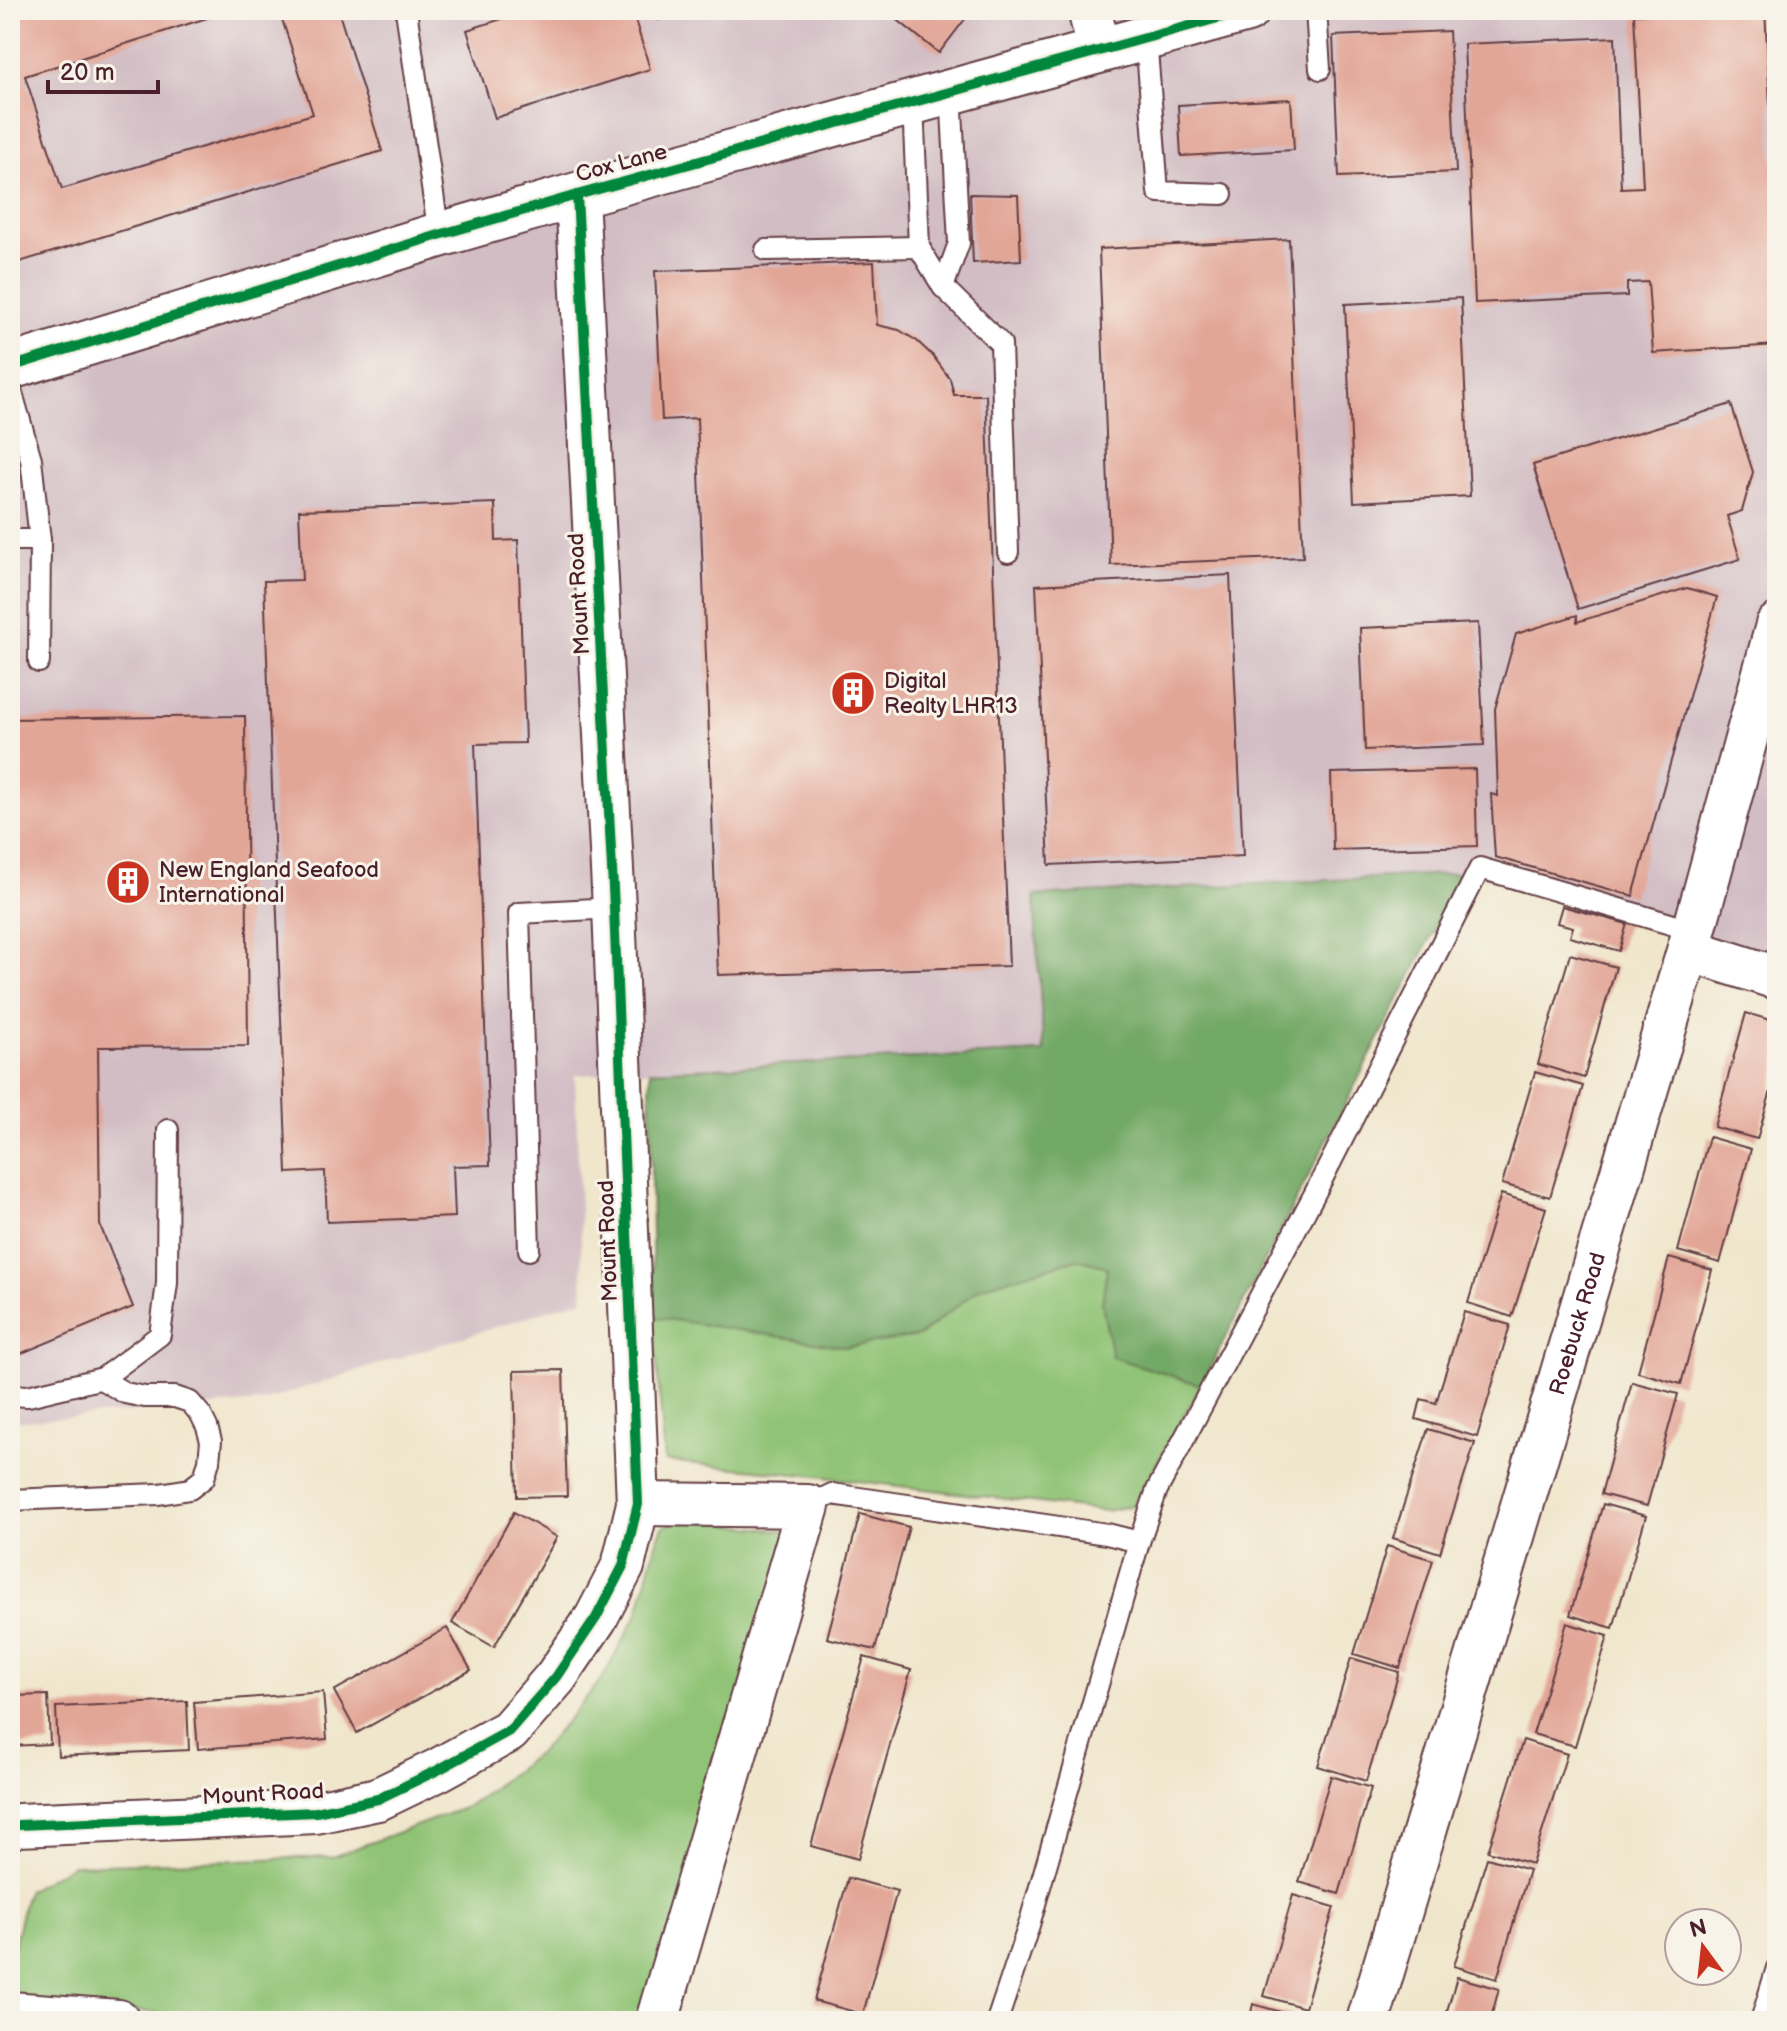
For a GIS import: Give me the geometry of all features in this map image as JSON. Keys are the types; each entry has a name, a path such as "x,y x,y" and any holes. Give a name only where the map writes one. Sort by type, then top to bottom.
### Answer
{"street":[{"name":"Cox Lane","path":"10,367 439,235 932,97 1095,30 1146,37 1247,10"},
{"name":"Mount Road","path":"10,1828 80,1821 316,1812 378,1799 509,1731 556,1677 596,1618 623,1566 638,1504 614,908 577,195"},
{"name":"Roebuck Road","path":"1368,2021 1692,941 1777,625"},
{"path":"1692,941 1777,978"},
{"path":"638,1504 808,1506 657,2021"},
{"path":"10,2013 118,2021"}],"lane":[{"path":"406,10 439,235"},
{"path":"1316,10 1320,69"},
{"path":"1146,37 1158,192 1222,194"},
{"path":"932,97 919,247 943,287 1001,344 1008,552"},
{"path":"932,97 959,243 943,287"},
{"path":"766,250 919,247"},
{"path":"10,386 31,459 40,540 39,662"},
{"path":"10,540 40,540"},
{"path":"997,2021 1029,1925 1139,1542 1157,1490 1314,1195 1480,868 1692,941"},
{"path":"529,1250 519,913 614,908"},
{"path":"10,1395 28,1396 101,1379 160,1335 167,1283 168,1130"},
{"path":"10,1500 159,1494 190,1489 204,1478 211,1441 201,1415 190,1402 175,1397 125,1393 101,1379"},
{"path":"808,1506 832,1494 1107,1534 1139,1542"},
{"path":"1761,2021 1777,1968"}],"shaded area":[{"path":"10,10 1777,10 1777,968 1493,879 1464,873 1034,896 1045,1052 575,1075 583,1299 260,1402 10,1422"}],"green space":[{"path":"1464,873 1201,1385 1133,1505 1106,1511 665,1461 653,1317 650,1071 1044,1052 1034,896"},
{"path":"1464,873 1201,1385 1112,1357 1102,1303 1107,1267 1077,1259 981,1287 919,1336 847,1347 653,1317 650,1071 1044,1052 1034,896"},
{"path":"681,1519 802,1533 649,2021 250,2021 10,2000 10,1963 27,1891 72,1865 332,1857 469,1806 541,1751 602,1679 638,1613 663,1527"}],"building":[{"path":"10,10 232,10 25,76 62,189 313,114 279,10 338,10 382,151 10,265"},
{"path":"530,10 632,10 650,69 495,118 467,30"},
{"path":"655,10 686,10 686,11 658,20"},
{"path":"885,10 972,10 939,53"},
{"path":"1670,10 1765,10 1777,237 1777,345 1653,353 1648,282 1627,283 1627,296 1475,303 1464,44 1615,37 1621,188 1643,187 1634,14 1670,13"},
{"path":"1449,31 1456,172 1339,177 1333,36"},
{"path":"1291,99 1294,150 1181,156 1178,105"},
{"path":"970,194 1018,195 1021,260 973,263"},
{"path":"1289,239 1303,557 1111,565 1099,249"},
{"name":"Digital Realty LHR13","path":"874,262 877,325 899,330 917,341 950,379 954,395 986,395 1009,966 718,975 697,418 662,420 655,271"},
{"path":"1461,298 1470,496 1354,502 1345,304"},
{"path":"1731,404 1753,472 1742,511 1727,516 1740,559 1578,609 1533,465"},
{"path":"495,503 496,541 518,540 525,743 475,744 490,1165 453,1166 455,1217 327,1222 325,1171 287,1173 264,581 302,580 299,510"},
{"path":"1230,575 1243,856 1049,865 1036,585"},
{"path":"1687,588 1717,597 1633,896 1495,857 1491,794 1498,796 1495,709 1516,634 1577,615 1577,622"},
{"path":"1478,623 1484,745 1365,750 1360,628"},
{"name":"New England Seafood International","path":"245,716 248,1046 98,1047 100,1225 133,1307 10,1358 10,719"},
{"path":"1475,769 1477,846 1333,850 1331,773"},
{"path":"1562,906 1627,924 1619,951 1570,937 1573,927 1557,923"},
{"path":"1570,954 1616,967 1584,1078 1538,1064"},
{"path":"1746,1013 1777,1022 1777,1070 1757,1139 1714,1127"},
{"path":"1535,1072 1583,1086 1550,1197 1502,1184"},
{"path":"1709,1137 1751,1149 1720,1263 1678,1251"},
{"path":"1501,1194 1546,1208 1512,1317 1468,1303"},
{"path":"1669,1258 1712,1270 1681,1384 1638,1372"},
{"path":"1464,1312 1510,1325 1477,1437 1416,1419 1421,1399 1436,1403"},
{"path":"563,1370 567,1496 517,1497 514,1371"},
{"path":"1632,1382 1678,1394 1647,1506 1601,1494"},
{"path":"1428,1429 1475,1443 1440,1553 1393,1538"},
{"path":"1603,1504 1646,1516 1613,1628 1570,1615"},
{"path":"514,1512 557,1537 494,1647 452,1623"},
{"path":"860,1514 909,1527 875,1650 827,1638"},
{"path":"1387,1546 1433,1560 1400,1668 1354,1654"},
{"path":"1567,1623 1608,1636 1575,1746 1533,1734"},
{"path":"447,1628 471,1670 357,1733 334,1691"},
{"path":"864,1657 911,1670 858,1859 811,1846"},
{"path":"1351,1658 1399,1672 1366,1781 1318,1766"},
{"path":"323,1692 327,1739 198,1749 194,1702"},
{"path":"48,1695 50,1744 10,1746 10,1696"},
{"path":"187,1701 189,1750 58,1756 56,1707"},
{"path":"1523,1740 1567,1754 1532,1864 1488,1851"},
{"path":"1331,1776 1371,1788 1339,1894 1299,1882"},
{"path":"1487,1858 1529,1870 1497,1979 1454,1966"},
{"path":"848,1878 897,1891 863,2014 814,2001"},
{"path":"1293,1895 1334,1907 1305,2008 1264,1996"},
{"path":"1457,1977 1499,1989 1490,2021 1444,2021"},
{"path":"1253,2004 1295,2016 1294,2021 1249,2021"}],"cycle path":[{"path":"10,367 577,195 1247,10"},
{"path":"10,1828 19,1825 316,1812 378,1799 509,1731 556,1677 596,1618 623,1566 638,1504 614,908 577,195"}],"place":[{"name":"Digital Realty LHR13","path":"853,693"},
{"name":"New England Seafood International","path":"128,882"}]}
